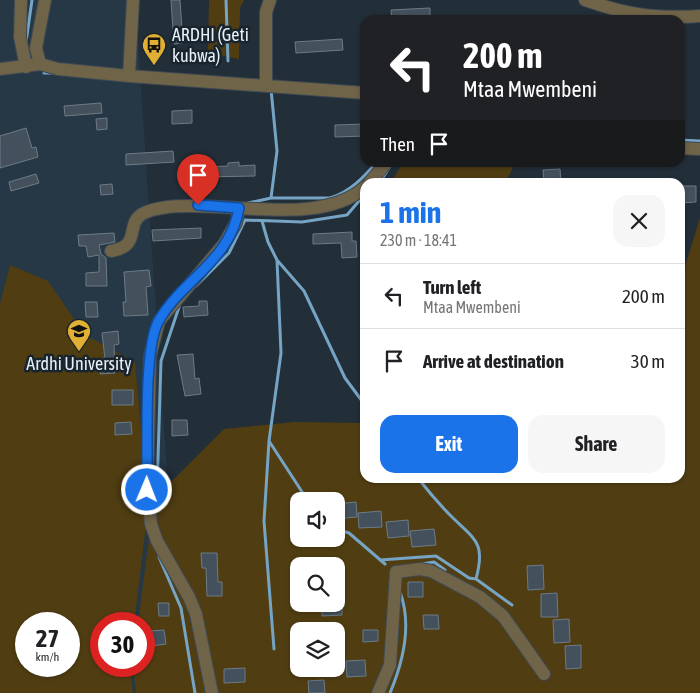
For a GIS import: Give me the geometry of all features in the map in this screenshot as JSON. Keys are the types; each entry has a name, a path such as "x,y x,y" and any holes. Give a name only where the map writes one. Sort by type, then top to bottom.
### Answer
{"street":[{"path":"21,0 20,30 26,67"},
{"path":"40,64 36,48 44,0"},
{"path":"128,76 133,0"},
{"path":"266,85 266,12 270,0"},
{"path":"585,0 614,10 638,15"},
{"path":"685,16 700,16"},
{"path":"0,69 40,64 58,69 128,76 360,93"},
{"path":"685,148 700,148"},
{"path":"373,178 383,167"},
{"path":"111,251 128,246 137,220 141,214 148,211 166,207 198,205 239,208 315,209 332,206 360,194"},
{"path":"212,693 196,614 189,597 157,541 148,508 150,356 158,321 224,244 236,223 239,208"},
{"path":"378,693 390,665 396,572 404,570 431,571 480,597 503,616 544,674"}],"shaded area":[{"name":"Ardhi University","path":"0,0 135,0 182,693 0,693"},
{"path":"209,0 244,0 240,8 239,59 208,53"},
{"path":"400,167 513,167 508,178 394,178"},
{"path":"700,218 700,693 136,693 134,677 155,677 155,612 140,612 154,499 224,429 294,422 360,423 360,483 685,483 685,266"},
{"path":"10,265 48,281 85,335 135,362 148,509 135,612 90,612 90,677 131,677 133,693 0,693 0,304"}],"building":[{"path":"171,0 180,0 183,43 174,44"},
{"path":"430,8 430,15 392,15 391,10"},
{"path":"342,39 343,50 296,53 295,42"},
{"path":"101,103 102,113 65,116 64,106"},
{"path":"192,110 192,123 172,124 172,111"},
{"path":"107,118 107,129 97,130 96,119"},
{"path":"360,124 360,136 335,137 335,125"},
{"path":"26,128 32,148 36,147 38,157 0,168 0,136"},
{"path":"173,151 174,162 126,165 126,154"},
{"path":"239,162 239,166 255,165 255,176 205,177 204,167 228,166 228,163"},
{"path":"560,169 561,178 544,178 543,170"},
{"path":"36,174 39,183 11,191 9,182"},
{"path":"112,184 113,194 101,195 100,185"},
{"path":"685,186 696,186 696,202 685,203"},
{"path":"201,228 201,238 153,241 152,230"},
{"path":"352,232 352,241 356,241 357,257 342,258 341,243 313,244 313,234"},
{"path":"114,233 115,242 99,245 101,254 106,258 107,286 86,286 86,273 99,272 99,255 88,257 86,246 79,246 78,235"},
{"path":"149,270 151,286 146,287 148,315 124,316 123,302 126,302 124,272"},
{"path":"199,301 207,301 208,315 184,317 183,307 199,306"},
{"path":"85,302 97,302 98,317 86,317"},
{"path":"118,331 119,344 114,345 115,373 100,374 99,359 105,359 102,333"},
{"path":"193,354 195,379 199,378 201,394 185,396 177,355"},
{"path":"112,390 133,390 133,405 112,405"},
{"path":"172,420 187,420 188,435 172,436"},
{"path":"131,422 132,434 115,435 115,423"},
{"path":"356,502 357,517 345,518 345,503"},
{"path":"381,511 382,527 359,528 358,513"},
{"path":"408,520 409,536 388,538 386,522"},
{"path":"434,529 436,545 412,547 410,531"},
{"path":"201,553 217,553 218,582 222,582 222,596 207,596 206,568 202,568"},
{"path":"543,565 544,589 528,590 527,566"},
{"path":"408,582 423,582 423,597 408,597"},
{"path":"557,593 558,617 541,617 541,594"},
{"path":"158,603 169,603 169,616 159,616"},
{"path":"322,612 342,612 342,615 322,616"},
{"path":"423,615 438,615 439,629 424,629"},
{"path":"569,619 570,642 554,643 553,620"},
{"path":"164,630 166,644 155,645 155,631"},
{"path":"363,630 378,630 378,641 363,642"},
{"path":"581,645 581,668 566,669 565,646"},
{"path":"365,660 366,676 347,677 346,661"},
{"path":"245,668 245,682 224,683 224,669"},
{"path":"324,680 325,693 309,693 308,681"}],"waterway":[{"path":"26,42 32,0"},
{"path":"226,0 228,61"},
{"path":"44,73 53,73"},
{"path":"271,89 277,151 271,198"},
{"path":"685,140 700,141"},
{"path":"362,178 372,167"},
{"path":"383,178 389,168"},
{"path":"248,203 271,198 330,198 344,192 360,180"},
{"path":"196,286 229,253 245,220 302,222 347,215 359,201"},
{"path":"262,221 268,242 277,260 281,353 269,441 264,521 274,649"},
{"path":"277,260 304,291 345,378 360,398"},
{"path":"157,491 161,361 180,304"},
{"path":"269,441 302,492"},
{"path":"422,483 476,543 480,557 476,579"},
{"path":"345,532 349,533 385,564"},
{"path":"380,560 436,556 469,578 476,579 512,605"},
{"path":"159,557 181,608 195,693"},
{"path":"422,564 434,562 445,570"},
{"path":"390,693 399,669 406,630 404,604 400,592"}],"place":[{"name":"ARDHI (Geti kubwa)","path":"154,66"},
{"name":"Ardhi University","path":"79,352"}],"route":[{"path":"147,490 150,356 155,328 158,321 173,302 190,286 224,244 236,223 239,208 198,205"}]}
